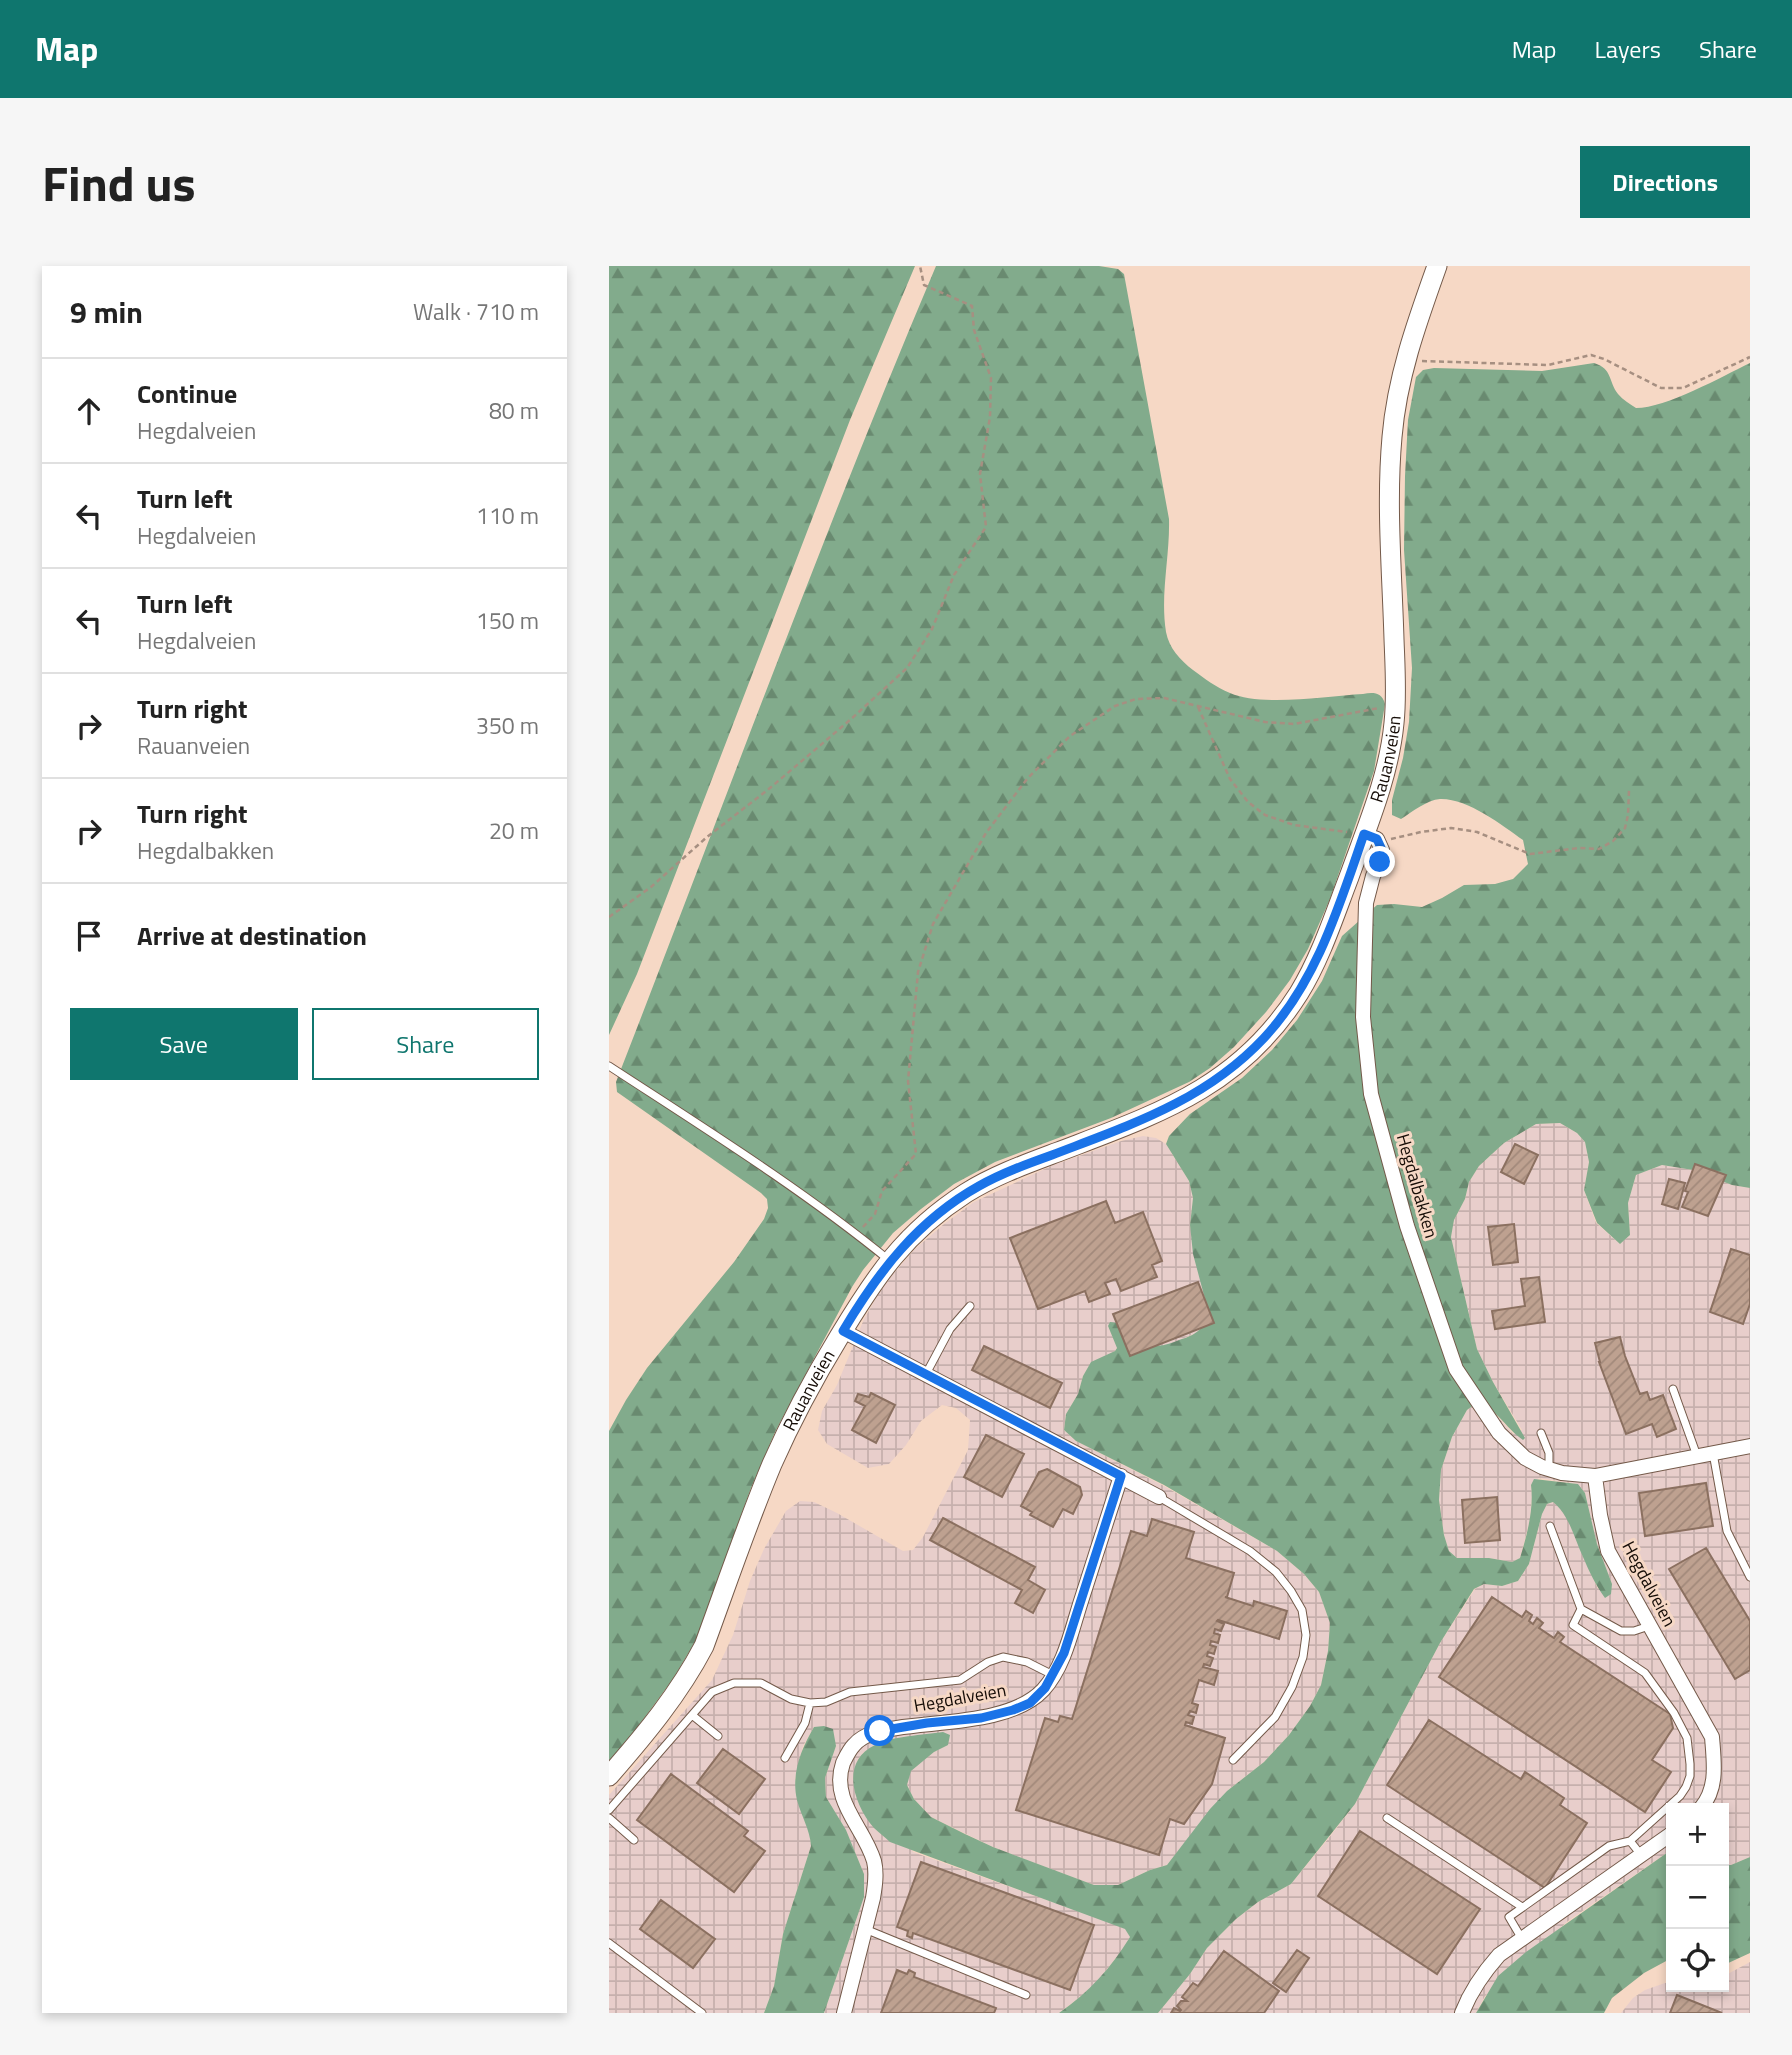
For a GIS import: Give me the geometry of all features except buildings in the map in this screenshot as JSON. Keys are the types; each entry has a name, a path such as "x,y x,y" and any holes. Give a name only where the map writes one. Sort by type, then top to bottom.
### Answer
{"main road":[{"name":"Rauanveien","path":"609,1776 661,1713 698,1656 774,1460 843,1331 865,1294 890,1261 925,1224 981,1185 1004,1173 1146,1119 1211,1084 1251,1052 1286,1012 1308,976 1371,837 1388,762 1395,720 1390,516 1392,440 1405,360 1437,266"}],"street":[{"name":"Hegdalbakken","path":"1371,837 1382,850 1366,903 1363,1017 1371,1094 1407,1226 1456,1369 1499,1433 1525,1458 1562,1473 1595,1476"},
{"path":"843,1331 1159,1497"},
{"path":"1595,1476 1750,1446"},
{"name":"Hegdalveien","path":"844,2013 876,1880 874,1862 866,1841 844,1802 839,1780 847,1755 855,1743 880,1731 981,1718 1013,1710 1030,1703 1045,1688 1064,1653 1121,1476"},
{"name":"Hegdalveien","path":"1595,1476 1608,1551 1712,1737 1713,1783 1705,1803"},
{"path":"1462,2013 1481,1975 1499,1955 1666,1838"}],"lane":[{"path":"609,1066 747,1157 856,1233 890,1261"},
{"path":"926,1375 950,1329 970,1306"},
{"path":"1673,1389 1697,1457"},
{"path":"1541,1433 1549,1453 1549,1469"},
{"path":"1713,1453 1727,1531 1750,1577"},
{"path":"1159,1497 1250,1551 1276,1572 1302,1610 1306,1635 1303,1657 1292,1686 1275,1717 1233,1760"},
{"path":"1550,1526 1581,1609 1621,1631 1634,1632 1649,1626"},
{"path":"1522,1939 1509,1917 1609,1846 1630,1841 1680,1797 1690,1776 1687,1738 1674,1713 1646,1673 1573,1625 1581,1609"},
{"path":"609,1810 712,1692 734,1683 761,1683 791,1699 810,1703 826,1702 851,1692 960,1680 988,1662 1003,1657 1027,1662 1053,1675"},
{"path":"785,1758 805,1723 810,1703"},
{"path":"692,1715 718,1736"},
{"path":"609,1818 634,1840"},
{"path":"1387,1818 1522,1908"},
{"path":"1630,1841 1642,1856"},
{"path":"865,1929 1025,1994"},
{"path":"609,1943 702,2012"}],"path":[{"path":"609,917 650,887 706,837 770,788 851,720 907,668 932,629 954,575 986,527 979,474 990,417 992,378 974,330 972,306 924,285 921,266"},
{"path":"1405,360 1548,365 1591,355 1661,388 1682,388 1750,356"},
{"path":"856,1233 875,1214 882,1191 916,1154 908,1081 918,972 933,924 986,832 1027,779 1070,736 1115,706 1136,699 1164,698 1265,722 1294,724 1395,704"},
{"path":"1198,707 1230,779 1248,802 1265,815 1294,825 1394,839 1451,828 1477,832 1530,854 1599,849 1613,841 1625,828 1629,790"}],"shaded area":[{"path":"1560,1123 1577,1133 1585,1142 1589,1162 1584,1190 1596,1223 1620,1244 1630,1235 1628,1203 1636,1175 1662,1165 1693,1170 1732,1185 1750,1188 1750,1857 1729,1865 1729,1803 1666,1803 1666,1853 1568,1921 1485,1996 1476,2013 1158,2013 1207,1948 1236,1919 1258,1902 1291,1884 1355,1804 1440,1643 1475,1589 1484,1584 1502,1586 1518,1581 1529,1564 1547,1504 1553,1502 1561,1508 1570,1523 1598,1589 1612,1584 1597,1544 1585,1493 1578,1484 1539,1478 1531,1485 1530,1520 1520,1558 1512,1562 1489,1558 1457,1558 1449,1551 1444,1535 1439,1500 1441,1470 1452,1437 1467,1410 1475,1404 1490,1408 1513,1434 1522,1430 1477,1349 1451,1237 1454,1220 1465,1199 1469,1182 1479,1166 1504,1143 1536,1124"},
{"path":"1143,1136 1156,1138 1166,1144 1189,1181 1193,1198 1190,1225 1205,1299 1203,1326 1196,1333 1166,1346 1154,1348 1108,1326 1117,1347 1115,1351 1091,1363 1066,1414 1064,1430 1076,1441 1164,1486 1277,1551 1304,1574 1319,1592 1330,1623 1321,1685 1310,1706 1289,1735 1264,1762 1227,1791 1167,1865 1118,1885 1094,1885 993,1847 931,1817 914,1799 907,1785 910,1771 947,1745 943,1732 875,1745 863,1753 857,1761 913,1852 1125,1928 1130,1937 1122,1950 1094,1986 1059,2013 824,2013 864,1897 864,1874 846,1831 826,1797 825,1778 836,1746 814,1727 803,1746 795,1779 811,1846 783,1934 774,1986 764,2013 609,2013 609,1795 712,1680 733,1635 750,1581 764,1549 786,1511 800,1501 814,1502 903,1551 913,1550 923,1537 968,1450 970,1420 956,1408 942,1405 921,1421 906,1445 889,1464 868,1468 827,1444 818,1430 822,1411 837,1385 864,1319 878,1295 915,1249 974,1202 1051,1166"},
{"path":"1750,1962 1750,2013 1621,2013 1633,1998 1645,1990 1665,1983 1666,1992 1729,1992 1729,1973"}],"green space":[{"path":"609,266 915,266 850,420 637,974 609,1035"},
{"path":"936,266 1099,266 1118,269 1124,274 1169,519 1164,618 1172,648 1197,673 1220,688 1243,697 1277,700 1370,693 1379,695 1385,704 1374,771 1330,899 1308,949 1290,980 1266,1012 1234,1047 1189,1082 1111,1118 995,1162 954,1184 893,1233 863,1270 776,1430 751,1488 695,1642 673,1679 609,1761 609,1431 647,1368 734,1262 764,1219 768,1208 767,1199 761,1193 617,1092 616,1082 813,571"},
{"path":"1594,363 1604,369 1618,394 1636,408 1678,397 1750,363 1750,1188 1732,1185 1693,1170 1662,1165 1636,1175 1628,1203 1630,1235 1620,1244 1597,1223 1584,1190 1589,1162 1585,1142 1577,1133 1560,1123 1536,1124 1504,1143 1479,1166 1469,1182 1465,1199 1454,1220 1451,1237 1477,1349 1525,1438 1523,1440 1516,1435 1490,1410 1475,1404 1467,1410 1452,1437 1441,1470 1439,1500 1444,1535 1449,1551 1457,1558 1489,1558 1512,1562 1520,1558 1525,1540 1534,1479 1578,1484 1585,1493 1597,1544 1612,1584 1611,1594 1605,1598 1599,1588 1564,1514 1553,1502 1547,1504 1529,1564 1518,1581 1502,1586 1484,1584 1474,1589 1440,1643 1355,1804 1291,1884 1258,1902 1236,1919 1207,1948 1158,2013 1059,2013 1090,1988 1115,1959 1130,1937 1125,1929 890,1842 867,1819 856,1796 853,1784 857,1762 875,1745 890,1740 943,1732 950,1735 948,1745 934,1752 911,1771 907,1785 914,1799 931,1817 993,1847 1094,1885 1118,1885 1167,1865 1210,1809 1227,1791 1264,1762 1289,1735 1310,1706 1321,1685 1330,1623 1319,1592 1304,1574 1277,1551 1164,1485 1076,1441 1064,1430 1066,1414 1078,1394 1083,1376 1091,1362 1117,1348 1108,1326 1110,1322 1120,1324 1153,1346 1186,1338 1203,1326 1205,1299 1193,1254 1190,1225 1193,1198 1189,1181 1166,1144 1169,1136 1190,1114 1242,1078 1272,1050 1297,1020 1322,981 1342,936 1377,905 1422,907 1464,885 1495,884 1513,879 1528,864 1523,840 1484,814 1461,803 1440,799 1401,819 1392,815 1392,800 1409,722 1412,668 1404,550 1408,420 1416,377 1423,370 1542,371"},
{"path":"814,1727 833,1729 836,1746 825,1778 826,1797 846,1830 864,1874 864,1897 824,2013 764,2013 774,1986 783,1934 811,1846 795,1790 796,1771 801,1753"},
{"path":"1666,1854 1666,1961 1644,1973 1612,1998 1604,2013 1476,2013 1498,1976 1526,1952"},
{"path":"1750,1857 1750,1953 1729,1963 1729,1865"}],"route":[{"path":"880,1731 981,1718 1013,1710 1030,1703 1045,1688 1064,1653 1121,1476 843,1331 865,1294 890,1261 912,1236 942,1210 1004,1173 1146,1119 1175,1105 1211,1084 1251,1052 1286,1012 1322,949 1364,834 1377,839 1382,850 1380,862"}]}
